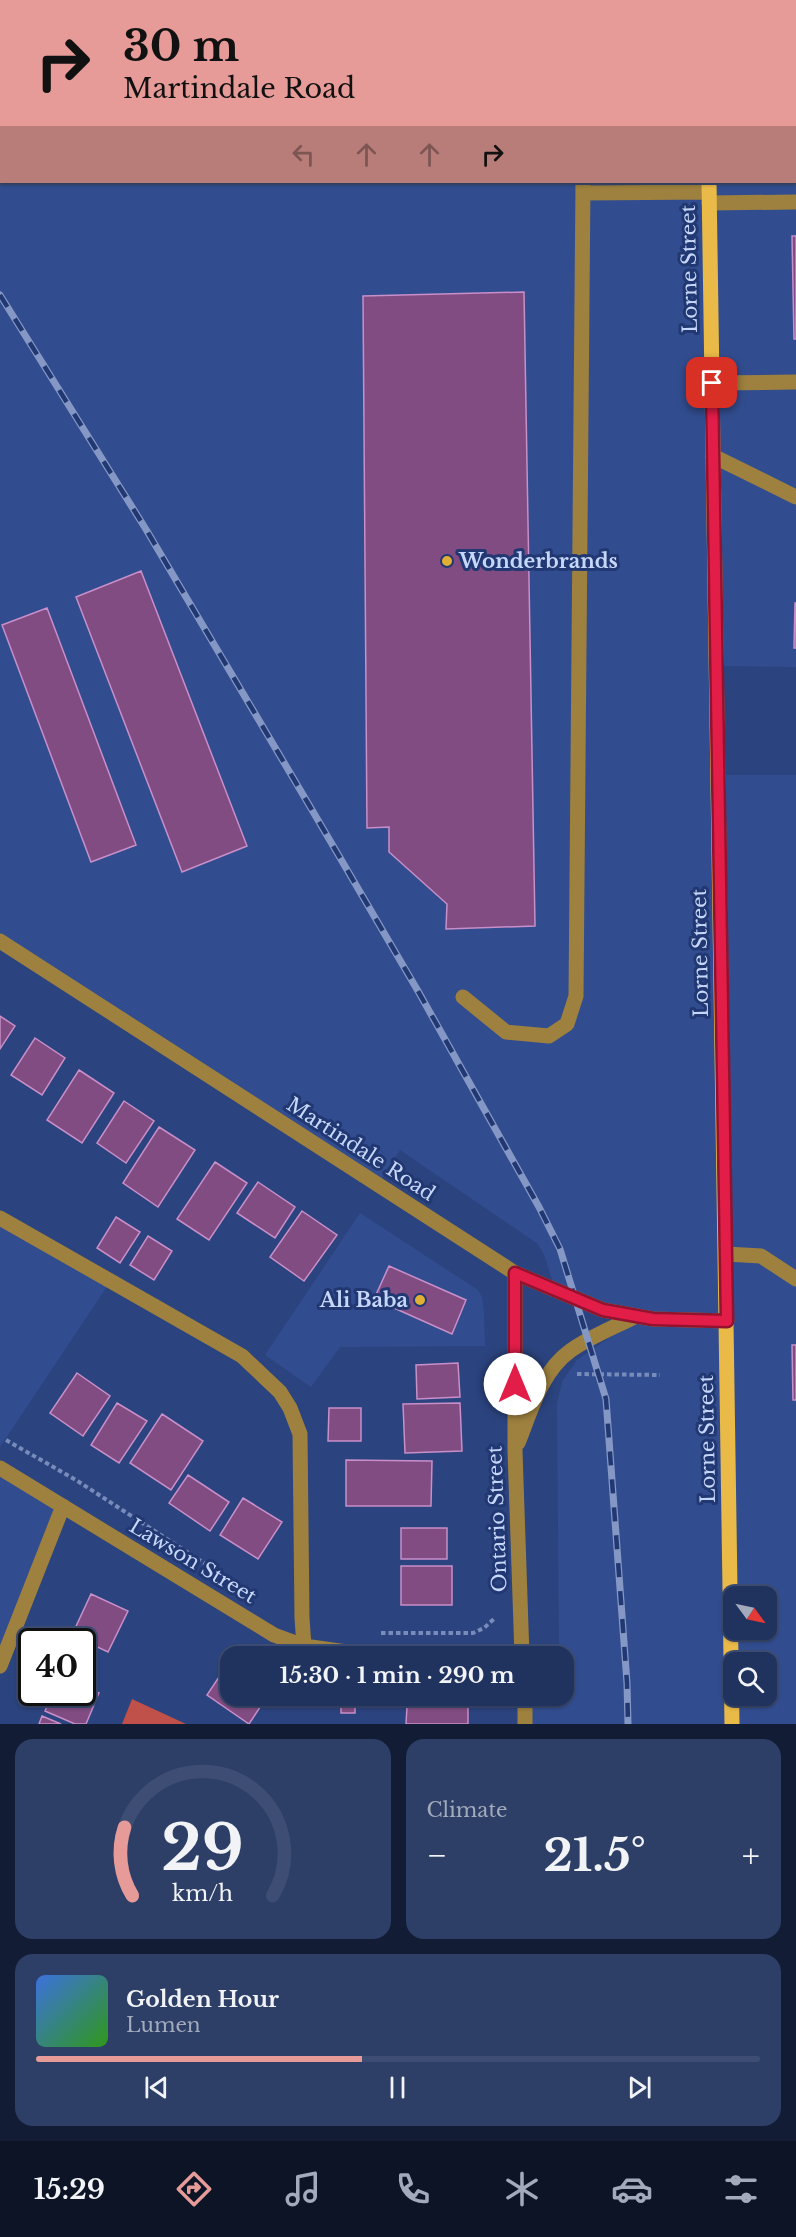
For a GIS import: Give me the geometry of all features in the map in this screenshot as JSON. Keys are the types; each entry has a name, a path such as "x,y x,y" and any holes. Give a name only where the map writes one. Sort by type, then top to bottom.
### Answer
{"main road":[{"name":"Lorne Street","path":"709,192 732,1724"}],"street":[{"path":"463,997 506,1032 549,1036 567,1024 576,996 583,187 709,192 796,202"},
{"path":"712,383 796,382"},
{"path":"712,456 796,497"},
{"name":"Martindale Road","path":"0,941 515,1273 603,1310 653,1319 727,1321"},
{"path":"0,1218 242,1356 280,1392 290,1408 300,1434 304,1646"},
{"path":"726,1254 761,1256 796,1279"},
{"name":"Ontario Street","path":"515,1273 515,1451 522,1646"},
{"path":"515,1451 542,1384 555,1365 570,1351 636,1316"},
{"name":"Lawson Street","path":"0,1468 274,1635 304,1646"},
{"path":"0,1666 63,1506"},
{"path":"525,1706 525,1724"}],"path":[{"path":"568,1373 660,1375"},
{"path":"6,1440 75,1480 211,1568"},
{"path":"372,1632 473,1632 484,1628 495,1618"}],"shaded area":[{"path":"0,183 796,183 796,667 719,666 720,775 796,775 796,1724 525,1724 525,1706 574,1706 574,1646 559,1646 557,1403 563,1380 577,1360 635,1320 556,1293 545,1257 538,1244 400,1150 377,1186 0,943"},
{"path":"360,1213 478,1290 482,1297 484,1312 485,1346 340,1347 311,1387 265,1355"},
{"path":"0,1216 112,1279 0,1447"},
{"path":"0,1470 63,1508 0,1671"},
{"path":"132,1699 186,1724 122,1724"}],"building":[{"path":"792,236 796,236 796,339 794,339"},
{"name":"Wonderbrands","path":"524,292 535,926 446,929 447,904 389,852 389,827 367,828 363,296"},
{"path":"141,571 247,846 182,872 76,597"},
{"path":"795,603 796,648 794,648"},
{"path":"47,608 136,845 91,862 2,625"},
{"path":"0,1016 15,1026 0,1049"},
{"path":"35,1038 65,1058 42,1095 11,1075"},
{"path":"79,1070 114,1093 82,1143 47,1120"},
{"path":"124,1101 154,1121 126,1163 97,1143"},
{"path":"159,1127 195,1150 158,1207 123,1183"},
{"path":"215,1162 247,1183 209,1240 177,1219"},
{"path":"258,1182 295,1207 275,1238 237,1213"},
{"path":"302,1211 337,1235 304,1281 270,1257"},
{"path":"116,1217 140,1232 120,1263 97,1248"},
{"path":"148,1236 172,1251 154,1280 130,1265"},
{"name":"Ali Baba","path":"389,1266 466,1300 452,1334 374,1299"},
{"path":"792,1345 796,1345 796,1400 793,1400"},
{"path":"458,1363 460,1397 417,1399 416,1365"},
{"path":"77,1373 110,1396 83,1436 50,1413"},
{"path":"117,1403 147,1421 119,1463 91,1445"},
{"path":"460,1403 462,1451 405,1453 403,1404"},
{"path":"329,1408 361,1408 361,1441 328,1441"},
{"path":"162,1414 203,1441 171,1490 130,1463"},
{"path":"346,1460 432,1461 431,1506 346,1506"},
{"path":"188,1475 229,1502 210,1531 169,1503"},
{"path":"243,1498 282,1522 258,1559 220,1535"},
{"path":"401,1528 447,1528 447,1559 401,1559"},
{"path":"401,1566 452,1566 452,1605 401,1605"},
{"path":"91,1594 128,1611 108,1652 96,1646 96,1628 75,1628"},
{"path":"220,1676 220,1704 207,1695"},
{"path":"47,1706 94,1706 86,1724 75,1724 45,1711"},
{"path":"223,1706 261,1706 249,1724"},
{"path":"341,1706 355,1706 355,1713 341,1713"},
{"path":"407,1707 468,1707 468,1724 406,1724"},
{"path":"42,1716 61,1724 39,1724"}],"railway":[{"path":"0,295 147,531 315,815 418,991 539,1207 560,1249 606,1399 628,1724"}],"place":[{"name":"Wonderbrands","path":"447,561"},
{"name":"Ali Baba","path":"420,1300"}],"route":[{"path":"515,1384 515,1273 603,1310 653,1319 727,1321 712,383"}]}
